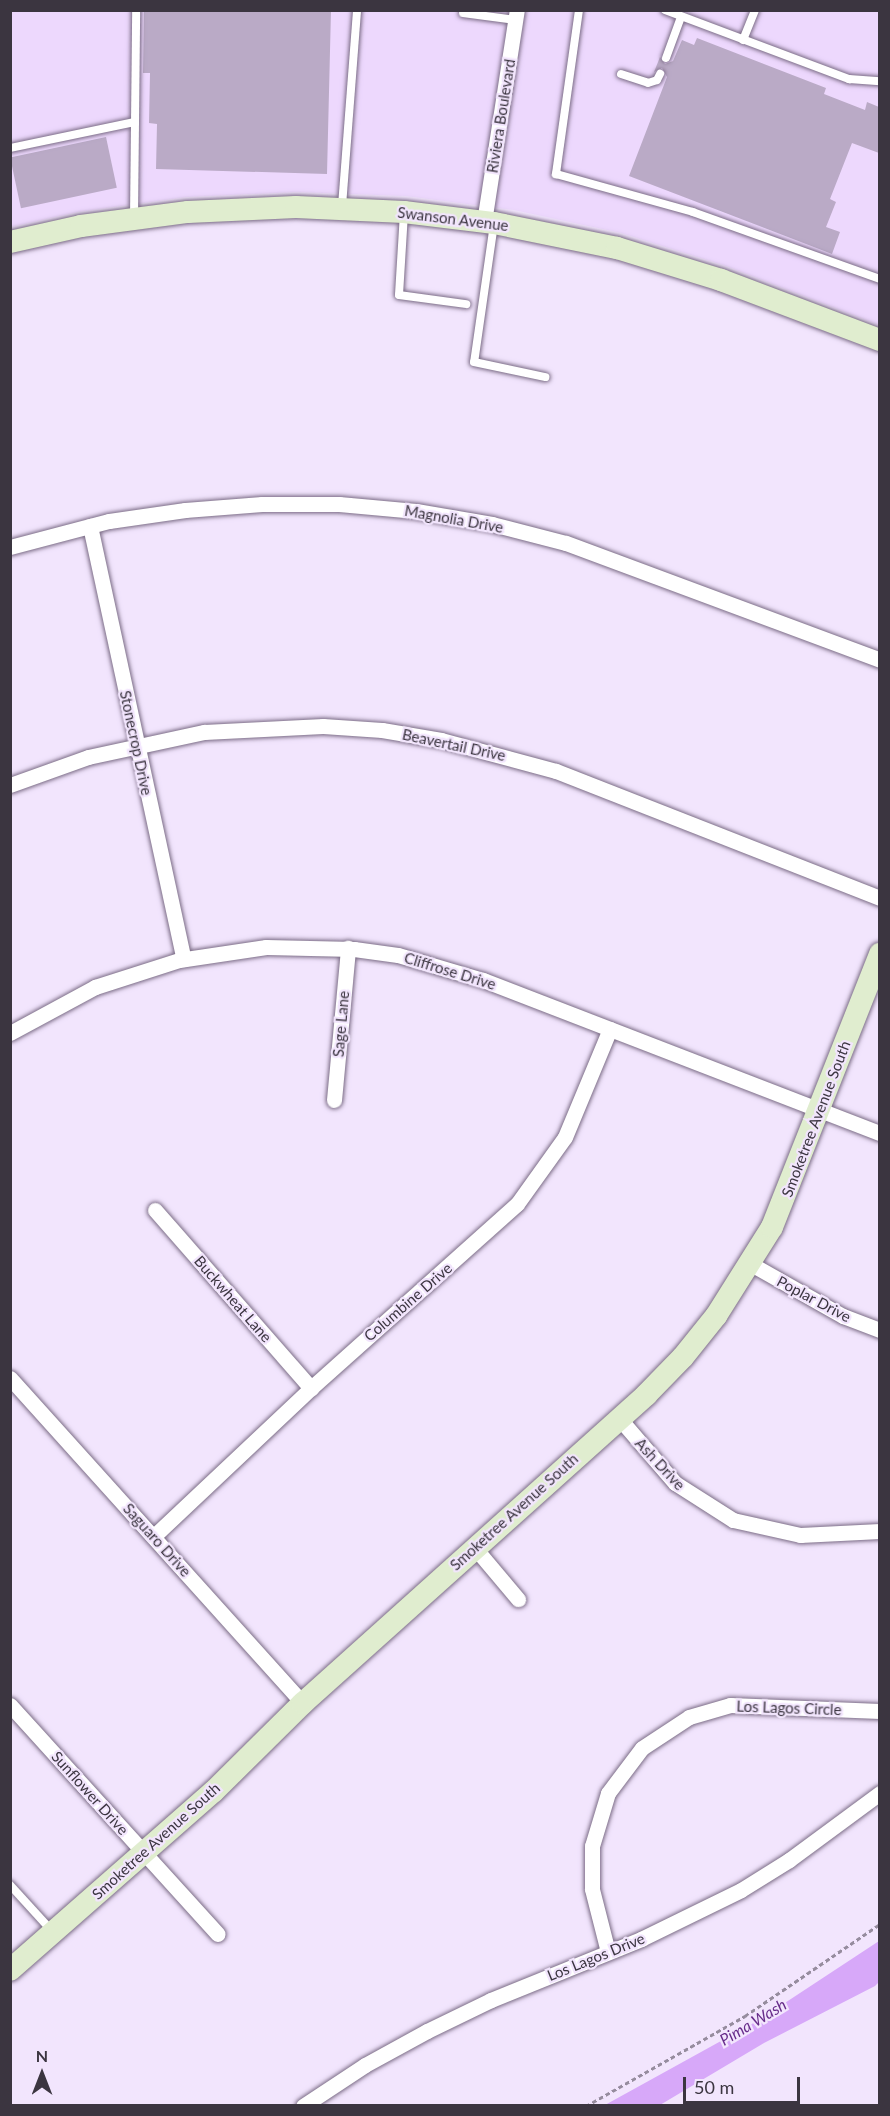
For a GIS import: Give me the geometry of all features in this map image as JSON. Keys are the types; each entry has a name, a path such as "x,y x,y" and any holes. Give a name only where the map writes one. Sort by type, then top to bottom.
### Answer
{"street":[{"name":"Riviera Boulevard","path":"489,222 517,15"},
{"name":"Swanson Avenue","path":"10,242 134,219 188,212 342,209 404,212 489,222 638,254 721,280 879,340"},
{"name":"Magnolia Drive","path":"10,547 90,526 185,510 262,504 339,504 416,511 492,524 566,543 639,568 879,660"},
{"name":"Stonecrop Drive","path":"90,526 184,959"},
{"name":"Beavertail Drive","path":"10,785 136,744 263,727 323,726 441,740 556,771 879,898"},
{"name":"Cliffrose Drive","path":"10,1033 95,987 184,959 266,947 348,948 441,966 879,1132"},
{"name":"Sage Lane","path":"334,1100 348,948"},
{"name":"Smoketree Avenue South","path":"10,1970 619,1419 683,1357 751,1264 794,1179 879,954"},
{"name":"Columbine Drive","path":"154,1536 311,1388 498,1222 529,1190 565,1137 610,1029"},
{"name":"Buckwheat Lane","path":"155,1210 311,1388"},
{"name":"Poplar Drive","path":"751,1264 835,1312 879,1330"},
{"name":"Saguaro Drive","path":"10,1378 303,1703"},
{"name":"Ash Drive","path":"619,1419 675,1483 733,1520 800,1535 879,1531"},
{"path":"475,1548 518,1599"},
{"name":"Sunflower Drive","path":"10,1705 218,1934"},
{"name":"Los Lagos Circle","path":"608,1952 592,1888 592,1846 608,1793 642,1748 689,1717 730,1705 879,1711"},
{"name":"Los Lagos Drive","path":"303,2106 365,2065 427,2031 608,1952 741,1890 789,1860 879,1793"}],"lane":[{"path":"134,219 136,10"},
{"path":"342,209 357,10"},
{"path":"579,10 556,174 693,212 879,279"},
{"path":"665,10 849,79 879,81"},
{"path":"743,40 755,10"},
{"path":"463,13 517,15"},
{"path":"666,58 681,17"},
{"path":"621,74 648,83 657,80 660,74"},
{"path":"10,148 134,122"},
{"path":"404,212 399,295 466,304"},
{"path":"489,222 474,363 545,376"},
{"path":"10,1885 53,1933"},
{"path":"10,1901 19,1894"}],"path":[{"path":"586,2106 745,2016 879,1924"}],"shaded area":[{"path":"10,11 879,11 879,325 726,266 621,233 514,210 406,196 296,192 187,197 78,212 11,227"},
{"path":"879,1941 879,1982 875,1986 764,2043 660,2105 605,2105 759,2020"}],"building":[{"path":"144,10 331,10 327,174 156,169 157,124 149,123 150,73 143,73"},
{"path":"697,38 826,88 824,94 865,110 867,102 879,107 879,153 852,143 830,199 836,202 826,227 840,232 832,254 629,176 667,77 662,68 654,72 660,57 665,64 673,61 682,40 694,45"},
{"path":"106,137 117,188 21,208 10,157"}],"water label":[{"name":"Pima Wash","path":"753,2022"}]}
